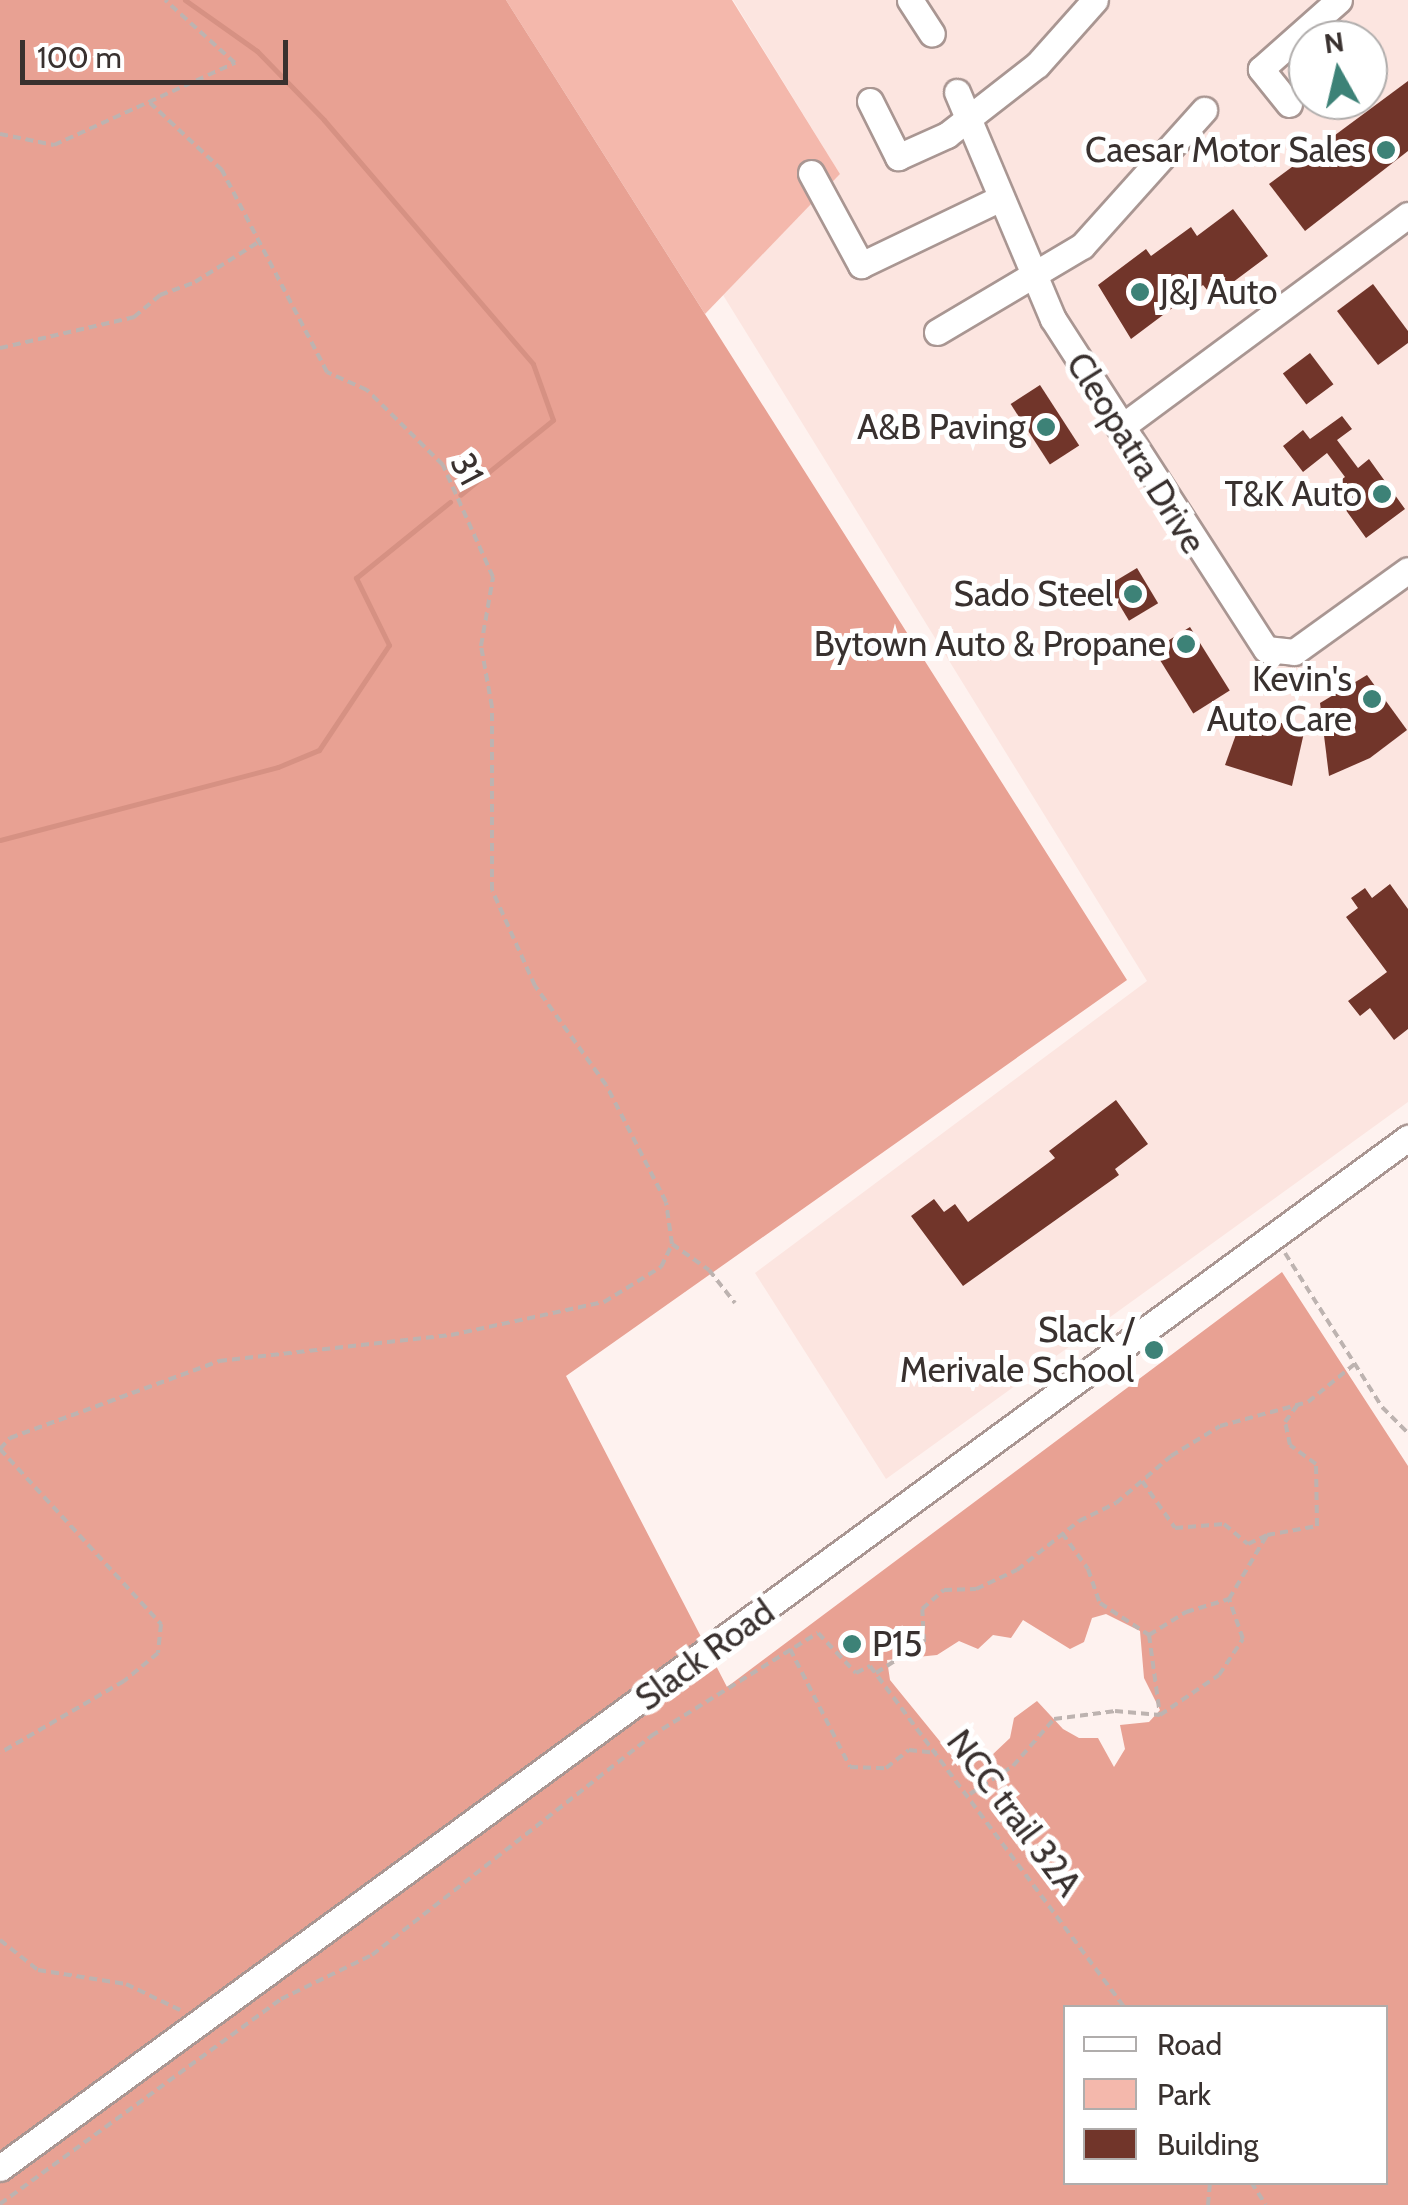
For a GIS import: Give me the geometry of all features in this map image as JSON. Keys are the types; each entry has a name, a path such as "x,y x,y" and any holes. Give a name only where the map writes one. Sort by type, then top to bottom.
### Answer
{"street":[{"path":"910,0 932,34"},
{"path":"870,101 898,157 970,123 1037,65 1095,0"},
{"path":"1316,20 1338,0"},
{"path":"1288,45 1261,69 1288,103"},
{"name":"Cleopatra Drive","path":"958,92 1034,278 1120,428 1266,649 1294,652 1408,570"},
{"path":"937,332 1034,278 1082,246 1204,110"},
{"path":"811,173 861,265 1001,198"},
{"path":"1120,428 1408,215"},
{"name":"Slack Road","path":"0,2168 1408,1138"}],"path":[{"path":"0,134 54,145 235,63 165,0"},
{"name":"31","path":"148,102 222,170 328,372 367,390 443,465 464,520 493,577 480,646 492,707 492,890 535,986 606,1085 666,1202 672,1244"},
{"path":"0,348 134,316 160,294 196,282 261,244"},
{"path":"1274,1237 1357,1362 1382,1407 1408,1433"},
{"path":"0,1753 124,1681 158,1654 160,1624 0,1449 10,1438 219,1361 451,1335 604,1302 662,1267 672,1244 709,1270 735,1303"},
{"path":"1142,1481 1175,1528 1224,1524 1248,1544 1267,1535 1317,1526 1316,1464 1290,1445 1285,1422 1298,1404 1357,1362"},
{"path":"0,2204 281,2000 372,1955 651,1736 693,1716 790,1649 818,1632 856,1673 870,1666 876,1673 924,1642 922,1609 944,1590 976,1589 1003,1576 1220,1426 1298,1404"},
{"path":"1062,1534 1088,1569 1100,1603 1149,1635 1160,1715"},
{"path":"1149,1635 1186,1612 1229,1599 1267,1535"},
{"path":"970,1794 1013,1766 1054,1719 1115,1712 1160,1715 1219,1675 1243,1639 1229,1599"},
{"path":"790,1649 850,1767 886,1768 909,1750 938,1753"},
{"name":"NCC trail 32A","path":"876,1673 1124,2005"},
{"path":"0,1940 38,1970 126,1984 202,2021"}],"shaded area":[{"path":"0,0 506,0 1127,980 566,1376 727,1687 1282,1272 1408,1466 1408,2205 0,2205","holes":["1106,1614 1140,1631 1144,1678 1160,1710 1149,1722 1120,1725 1125,1749 1114,1767 1098,1738 1079,1738 1063,1729 1037,1701 1014,1718 1010,1738 991,1756 960,1766 890,1680 887,1660 937,1655 959,1641 978,1649 993,1635 1011,1638 1023,1620 1070,1649 1084,1642 1092,1618"]},
{"path":"733,0 1408,0 1408,1102 886,1479 755,1273 1147,981 723,295 840,174"}],"green space":[{"path":"506,0 732,0 840,174 705,314"}],"building":[{"path":"1408,81 1408,151 1305,231 1269,184 1355,120 1388,120 1388,96"},
{"path":"1233,209 1268,256 1213,297 1203,285 1131,339 1098,285 1146,249 1151,256 1191,227 1197,236"},
{"path":"1373,284 1408,331 1408,343 1378,365 1337,311"},
{"path":"1310,353 1333,384 1306,405 1283,373"},
{"name":"A&B Paving","path":"1040,385 1079,445 1050,464 1011,404"},
{"path":"1342,416 1352,429 1337,440 1358,468 1369,459 1405,509 1366,538 1330,488 1345,477 1327,453 1303,472 1283,446 1303,430 1310,439"},
{"name":"Sado Steel","path":"1137,568 1158,603 1129,621 1108,586"},
{"path":"1190,627 1230,691 1193,713 1154,650"},
{"path":"1367,675 1407,730 1370,758 1329,776 1320,703"},
{"path":"1243,715 1305,728 1292,786 1225,765"},
{"path":"1390,884 1408,909 1408,1029 1394,1040 1370,1008 1360,1016 1348,1001 1387,972 1346,917 1358,908 1351,898 1365,888 1372,898"},
{"path":"1116,1100 1148,1144 1115,1169 1119,1175 963,1286 911,1216 934,1199 944,1212 955,1204 968,1222 1055,1158 1049,1151"}],"waterway":[{"path":"185,0 257,51 324,120 533,364 553,420 460,495"},
{"path":"0,840 278,767 319,750 389,645 356,578 450,502"}],"place":[{"name":"Caesar Motor Sales","path":"1386,150"},
{"name":"J&J Auto","path":"1140,292"},
{"name":"A&B Paving","path":"1046,427"},
{"name":"T&K Auto","path":"1382,494"},
{"name":"Sado Steel","path":"1133,594"},
{"name":"Bytown Auto & Propane","path":"1186,644"},
{"name":"Kevin's Auto Care","path":"1372,699"},
{"name":"Slack / Merivale School","path":"1154,1350"},
{"name":"P15","path":"852,1644"}]}
